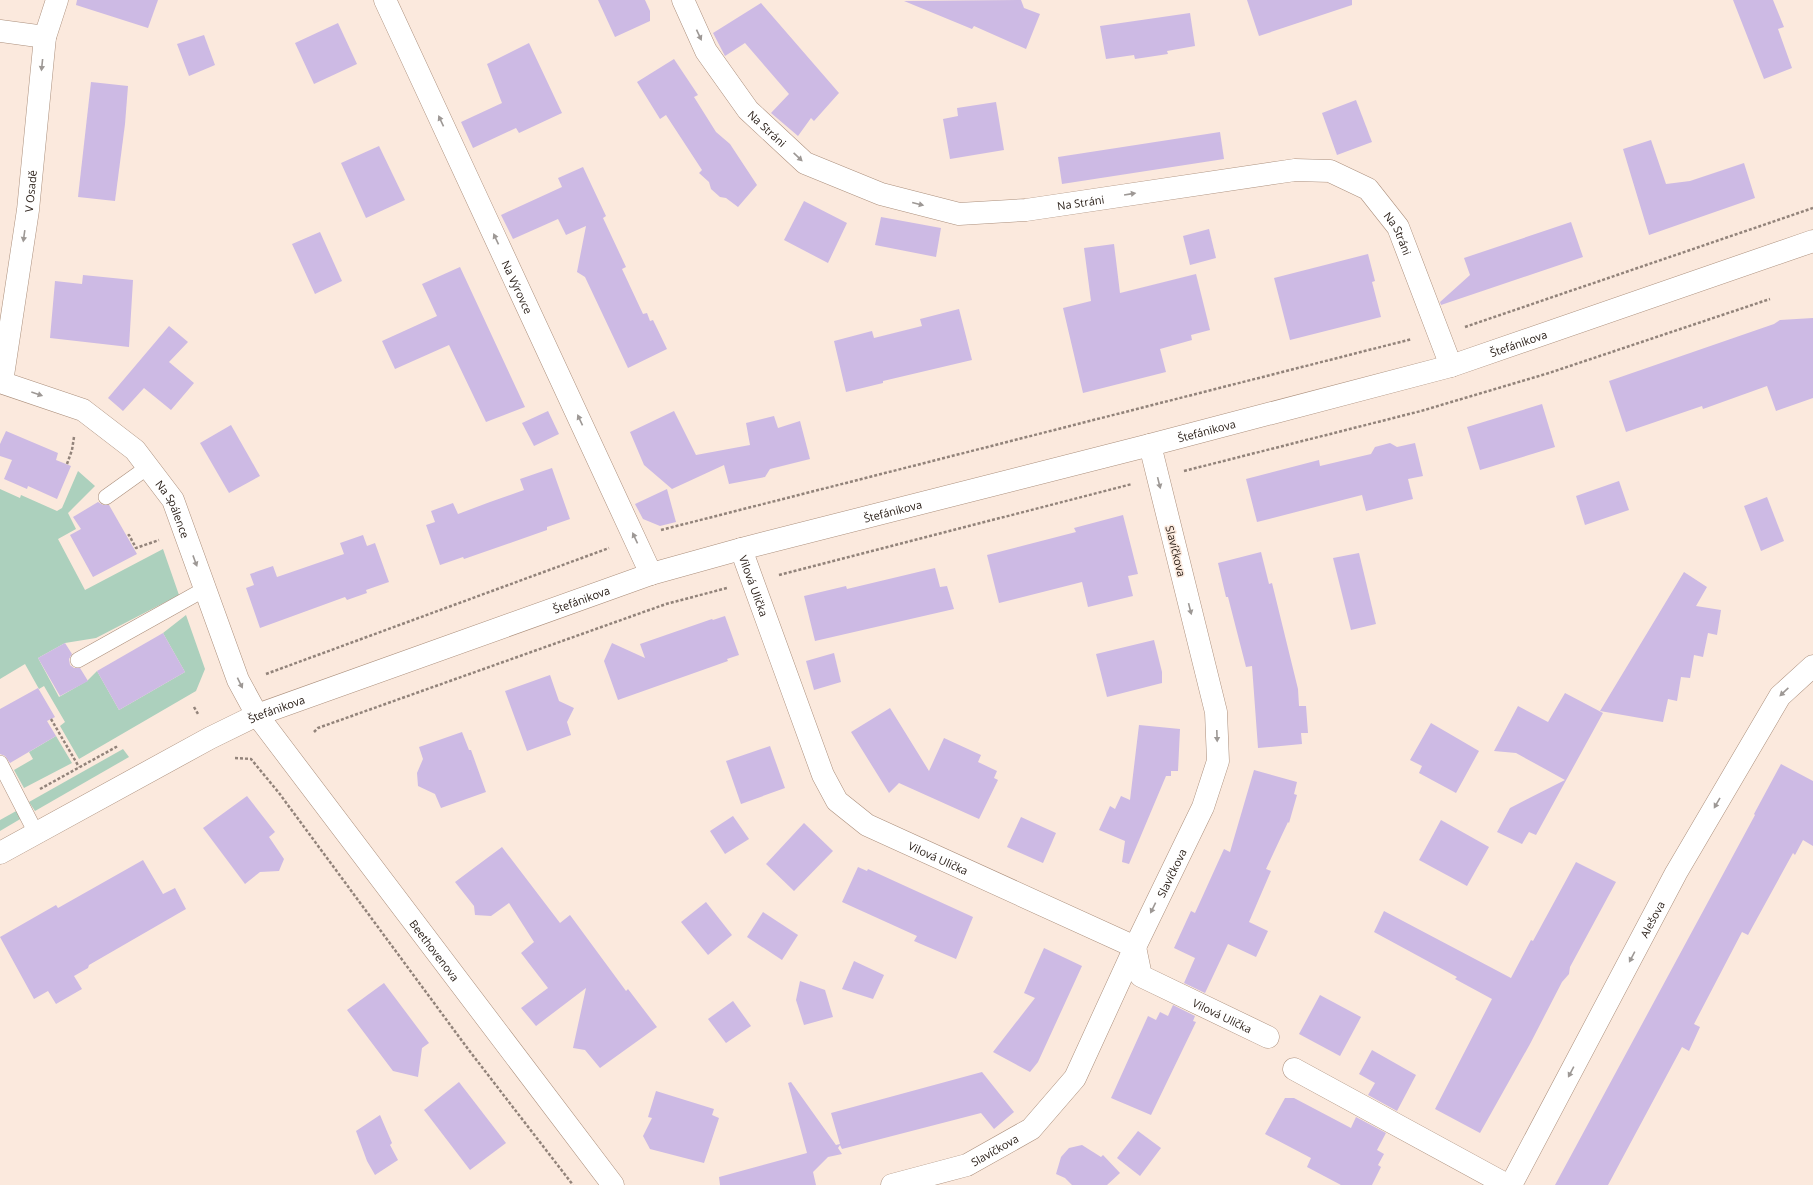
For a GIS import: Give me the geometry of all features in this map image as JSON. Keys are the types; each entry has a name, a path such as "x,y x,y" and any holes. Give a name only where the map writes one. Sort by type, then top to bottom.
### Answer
{"street":[{"name":"V Osadě","path":"1,382 28,210 45,37 57,0"},
{"name":"Na Výrovce","path":"385,0 651,574"},
{"name":"Na Stráni","path":"683,0 706,51 748,110 805,163 881,194 959,214 1026,210 1295,170 1330,171 1368,189 1398,227 1451,366"},
{"path":"0,31 45,37"},
{"name":"Štefánikova","path":"0,853 210,738 257,715 651,574 741,549 1150,445 1451,366 1813,241"},
{"name":"Na Spálence","path":"1,382 83,410 136,450 173,500 238,680 257,715"},
{"name":"Slavíčkova","path":"892,1185 967,1165 1031,1129 1075,1078 1135,947 1203,807 1218,761 1216,712 1150,445"},
{"name":"Vilová Ulička","path":"741,549 823,775 837,801 867,825 1135,947 1141,976 1268,1037"},
{"name":"Alešova","path":"1511,1185 1676,873 1780,696 1813,666"},
{"name":"Beethovenova","path":"257,715 613,1185"},
{"path":"1294,1069 1507,1185"}],"lane":[{"path":"106,497 148,467"},
{"path":"78,660 205,589"},
{"path":"0,763 21,800 36,833"}],"path":[{"path":"1464,327 1813,208"},
{"path":"1180,472 1428,409 1549,374 1770,299"},
{"path":"658,531 1418,338"},
{"path":"67,464 72,450 74,437 78,431"},
{"path":"778,576 1137,483"},
{"path":"128,536 129,535 136,548 165,538"},
{"path":"260,676 613,547"},
{"path":"314,732 318,728 666,604 727,588"},
{"path":"51,719 79,768"},
{"path":"21,800 118,746"},
{"path":"232,758 251,759 279,793 464,1043 573,1185"}],"green space":[{"path":"78,471 95,486 68,513 76,529 58,539 85,590 163,549 179,595 96,638 65,643 38,658 59,697 87,681 97,671 119,710 185,672 163,633 186,615 205,669 196,691 79,759 60,726 65,722 44,686 39,689 25,664 0,679 0,489 20,498 21,495 57,511 62,508"},
{"path":"56,736 72,763 24,788 14,770 33,759 29,752"},
{"path":"123,749 129,757 35,811 29,802"},
{"path":"18,810 22,818 0,831 0,820"}],"building":[{"path":"77,0 158,0 148,28 76,5"},
{"path":"598,0 645,0 650,11 650,21 615,37"},
{"path":"1021,0 1024,8 1040,14 1026,49 974,26 972,29 904,1"},
{"path":"1247,0 1352,0 1352,5 1259,36"},
{"path":"1733,0 1773,0 1784,27 1778,29 1792,68 1764,79"},
{"path":"761,3 839,93 814,121 811,118 798,136 771,113 789,94 745,43 725,56 713,33"},
{"path":"1190,13 1195,46 1167,51 1168,54 1135,59 1134,55 1106,59 1100,26"},
{"path":"338,23 357,64 314,84 295,43"},
{"path":"204,35 215,65 189,76 177,44"},
{"path":"529,43 562,113 519,133 516,128 473,148 461,122 502,103 487,64"},
{"path":"674,59 698,95 694,97 716,132 730,144 757,185 738,207 726,198 720,197 711,189 709,182 699,173 702,170 666,115 660,119 637,82"},
{"path":"91,82 128,86 125,124 115,201 78,197"},
{"path":"1356,100 1372,142 1337,155 1322,113"},
{"path":"996,102 1004,150 950,159 943,119 958,116 957,108"},
{"path":"1220,132 1224,159 1062,184 1058,157"},
{"path":"1651,140 1666,184 1690,181 1744,163 1755,198 1649,235 1623,149"},
{"path":"379,146 405,200 366,218 341,163"},
{"path":"583,167 606,216 603,218 626,267 622,269 643,314 647,313 650,321 653,320 667,349 628,368 585,277 577,272 586,226 566,235 558,219 513,239 501,215 562,187 558,178"},
{"path":"804,201 847,223 828,263 784,240"},
{"path":"881,217 941,228 936,257 875,245"},
{"path":"1571,222 1583,257 1441,305 1440,302 1470,275 1464,258"},
{"path":"1209,229 1216,258 1190,265 1183,236"},
{"path":"320,232 342,281 315,294 292,244"},
{"path":"1114,244 1120,293 1196,274 1210,330 1191,335 1192,340 1160,349 1166,372 1083,393 1063,308 1091,301 1084,248"},
{"path":"1368,254 1375,281 1372,282 1381,317 1290,340 1274,278"},
{"path":"460,267 525,407 486,422 449,345 395,369 382,341 437,316 422,284"},
{"path":"83,275 133,280 129,347 50,338 55,281 82,284"},
{"path":"959,309 972,360 883,381 883,383 846,392 834,341 872,331 874,338 922,326 920,319"},
{"path":"1813,318 1813,398 1776,411 1767,386 1703,409 1702,406 1626,432 1609,381 1774,324 1780,320"},
{"path":"169,326 188,342 169,362 194,383 171,410 144,388 123,411 108,398"},
{"path":"1542,404 1555,447 1480,470 1467,427"},
{"path":"548,411 559,434 534,446 522,423"},
{"path":"674,411 696,455 750,445 746,423 774,416 778,428 800,421 810,459 770,469 765,477 729,484 724,465 672,489 644,465 630,432"},
{"path":"231,425 260,476 229,493 200,443"},
{"path":"6,431 58,453 56,460 71,466 57,499 28,486 27,489 4,479 12,460 0,456 0,444"},
{"path":"1390,443 1397,447 1415,443 1423,476 1408,479 1413,499 1366,511 1362,495 1257,522 1246,479 1319,460 1320,466 1371,454 1375,447"},
{"path":"552,468 570,519 547,527 547,530 464,559 463,557 440,565 426,525 435,522 431,511 453,503 458,514 524,490 520,479"},
{"path":"1619,481 1629,510 1585,525 1576,496"},
{"path":"667,489 676,522 660,526 643,519 635,504"},
{"path":"1767,497 1784,541 1761,551 1744,506"},
{"path":"98,502 103,505 109,505 137,554 93,577 70,535 81,529 73,517"},
{"path":"1123,515 1138,574 1128,576 1133,596 1088,607 1082,582 999,603 987,555 1076,532 1074,528"},
{"path":"363,535 367,546 375,543 389,582 366,590 367,593 347,600 345,597 260,628 246,588 254,585 250,574 273,566 277,577 344,554 340,543"},
{"path":"1261,552 1269,584 1272,583 1298,689 1299,706 1306,706 1308,733 1301,733 1302,744 1258,748 1252,666 1246,667 1218,563"},
{"path":"1359,553 1376,624 1351,630 1333,558"},
{"path":"935,568 940,587 947,586 954,609 815,641 804,596 846,586 847,589"},
{"path":"1684,572 1707,587 1696,606 1721,610 1717,635 1708,633 1703,657 1694,655 1690,678 1681,677 1677,701 1668,699 1663,722 1600,711"},
{"path":"725,616 739,655 727,659 728,661 618,700 604,661 612,643 645,658 640,644 712,619"},
{"path":"163,633 185,672 119,710 97,671"},
{"path":"1154,640 1162,672 1162,683 1107,697 1096,654"},
{"path":"65,643 72,654 69,659 70,665 74,668 80,668 88,681 60,696 38,658"},
{"path":"834,653 841,682 814,690 806,661"},
{"path":"550,675 559,701 574,708 567,722 571,735 527,751 505,691"},
{"path":"38,688 55,717 47,721 56,736 10,763 5,756 0,754 0,709"},
{"path":"1565,693 1603,713 1536,835 1529,832 1522,844 1497,832 1510,808 1565,780 1516,753 1494,751 1518,706 1548,722"},
{"path":"890,708 929,771 944,738 981,755 978,762 997,771 994,778 998,780 979,819 899,783 889,793 851,732"},
{"path":"1431,723 1479,751 1456,793 1419,773 1422,766 1410,760"},
{"path":"1139,725 1180,729 1178,771 1171,771 1171,776 1166,776 1129,864 1122,862 1125,841 1099,830 1110,806 1115,809 1121,796 1130,800"},
{"path":"462,732 469,750 471,750 486,792 441,808 435,794 418,786 417,773 423,759 419,747"},
{"path":"770,746 785,788 741,804 726,761"},
{"path":"1781,764 1813,781 1813,846 1803,840 1795,855 1793,853 1748,935 1742,932 1694,1024 1700,1027 1689,1051 1682,1047 1608,1185 1555,1185 1755,815 1754,814"},
{"path":"1254,770 1297,782 1294,794 1297,795 1289,823 1288,822 1266,869 1271,871 1249,922 1268,931 1256,957 1228,944 1205,993 1184,983 1195,958 1174,948 1191,911 1195,913 1224,849 1230,852"},
{"path":"247,796 275,832 269,837 284,859 279,871 260,872 245,884 203,828"},
{"path":"733,816 749,839 725,854 710,831"},
{"path":"1021,817 1056,833 1043,863 1007,847"},
{"path":"1441,820 1489,847 1467,886 1419,860"},
{"path":"804,823 833,851 794,891 766,864"},
{"path":"502,847 560,923 570,915 626,991 628,989 657,1027 600,1068 585,1050 573,1048 586,988 536,1026 521,1008 548,988 521,953 534,942 509,903 491,916 475,915 474,906 455,882"},
{"path":"143,860 163,894 175,888 186,909 89,965 88,968 74,976 82,989 56,1004 48,991 34,999 0,937 56,905 58,908"},
{"path":"1576,862 1616,882 1570,967 1569,974 1562,982 1530,1044 1480,1133 1435,1109 1492,999 1455,979 1457,977 1374,932 1384,911 1511,978"},
{"path":"858,867 867,871 868,869 973,917 956,959 914,941 917,936 842,902"},
{"path":"706,902 732,935 708,955 681,922"},
{"path":"763,912 798,935 782,960 747,937"},
{"path":"1044,948 1082,966 1038,1062 1030,1072 993,1052 1035,998 1024,993"},
{"path":"854,961 884,975 873,999 842,989"},
{"path":"800,981 825,990 833,1017 804,1025 796,1000"},
{"path":"384,983 429,1043 422,1048 418,1077 393,1071 347,1010"},
{"path":"1320,995 1361,1017 1340,1056 1299,1034"},
{"path":"733,1001 751,1026 726,1043 708,1019"},
{"path":"1173,1005 1195,1016 1193,1021 1196,1022 1151,1115 1111,1098 1148,1016 1156,1020 1160,1012 1168,1016"},
{"path":"1372,1050 1416,1075 1397,1111 1368,1095 1375,1083 1359,1074"},
{"path":"982,1072 1014,1112 994,1129 981,1113 842,1149 840,1145 838,1148 842,1154 828,1157 813,1172 816,1185 720,1185 719,1177 807,1153 788,1083 791,1082 836,1145 840,1144 831,1113"},
{"path":"459,1082 506,1143 470,1170 424,1110"},
{"path":"656,1091 714,1109 712,1115 719,1118 704,1163 650,1149 643,1136 652,1118 648,1117"},
{"path":"1285,1098 1294,1098 1351,1128 1356,1117 1386,1133 1377,1150 1384,1154 1378,1165 1381,1167 1372,1185 1341,1185 1307,1167 1311,1158 1265,1134"},
{"path":"380,1115 392,1143 390,1145 398,1160 375,1175 367,1161 356,1131"},
{"path":"1138,1131 1161,1148 1140,1176 1117,1158"},
{"path":"1082,1145 1101,1157 1103,1155 1120,1173 1107,1185 1072,1185 1065,1178 1056,1174 1061,1157 1069,1148"}]}
